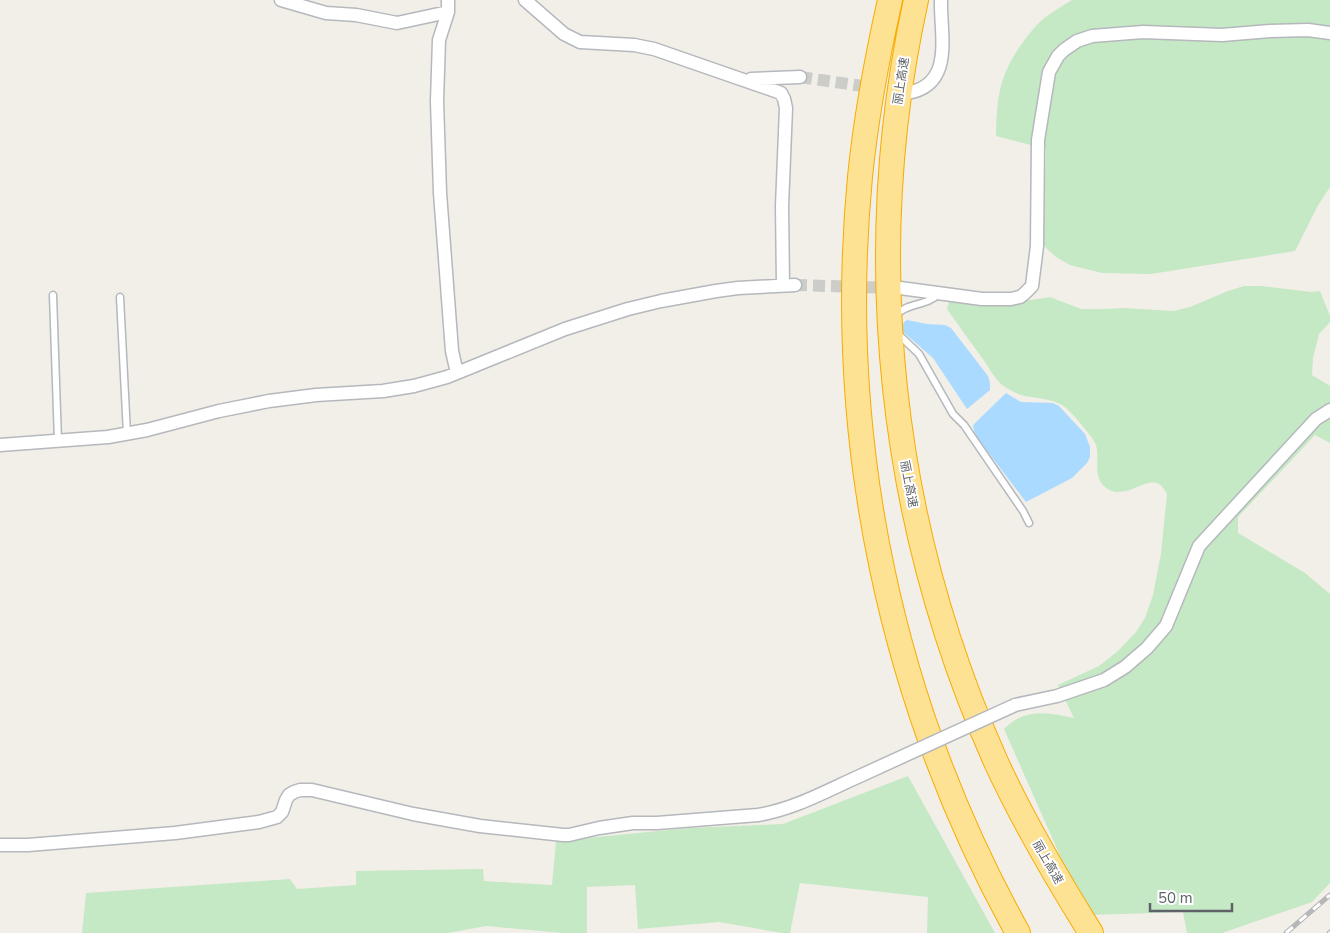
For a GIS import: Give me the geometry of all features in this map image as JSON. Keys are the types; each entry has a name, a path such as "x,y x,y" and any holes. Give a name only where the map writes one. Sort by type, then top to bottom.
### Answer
{"highway":[{"path":"890,0 873,82 860,175 856,222 854,280 855,365 858,412 870,506 882,572 900,645 928,736 983,867 1018,933"},
{"name":"丽上高速","path":"916,0 897,111 889,201 888,246 888,291 892,363 906,470 920,540 936,599 963,682 1015,802 1057,878 1091,933"}],"street":[{"path":"281,0 326,13 356,15 397,23 448,6"},
{"path":"0,446 128,434 219,411 268,401 316,395 398,389 431,382 457,373 565,329 628,309 708,292 789,285 782,206 786,108 781,93 654,49 634,45 580,42 564,34 525,0"},
{"path":"907,92 913,92 924,87 940,69 943,33 940,16 941,0"},
{"path":"448,6 439,40 437,101 440,193 452,351 457,373"},
{"path":"900,288 982,299 1011,299 1020,297 1032,286 1036,246 1038,140 1047,81 1058,56 1077,40 1092,36 1143,32 1222,35 1299,30 1330,32"},
{"path":"741,79 800,78"},
{"path":"0,845 28,845 175,833 259,822 277,817 282,812 289,795 306,789 413,814 471,825 569,835 621,825 771,812 795,805 1015,705 1057,696 1104,680 1125,667 1147,648 1166,626 1199,546 1316,419 1330,410"}],"lane":[{"path":"939,293 934,299 902,309 896,315 894,327 898,334 919,354 953,414 964,425 1024,511 1029,523"},
{"path":"53,295 58,441"},
{"path":"120,298 128,434"}],"green space":[{"path":"1072,0 1330,0 1330,187 1317,207 1295,251 1151,274 1102,273 1070,265 1056,257 1043,245 1046,149 996,136 997,109 1004,76 1023,42 1043,19"},
{"path":"1244,286 1261,286 1311,292 1320,291 1330,316 1330,322 1319,334 1313,358 1312,375 1330,386 1330,443 1315,435 1238,517 1238,533 1305,573 1330,594 1330,883 1312,902 1222,933 1187,933 1183,912 1090,915 1066,869 1004,729 1015,720 1031,714 1046,713 1074,718 1058,685 1099,666 1118,651 1136,632 1145,618 1153,595 1161,554 1167,494 1162,486 1152,482 1117,492 1103,485 1097,471 1096,445 1077,420 1065,407 1053,401 1026,396 1002,385 947,309 949,301 1006,304 1050,297 1081,309 1123,308 1174,311 1190,307"},
{"path":"908,776 995,933 927,933 928,897 800,883 790,933 719,922 638,929 635,885 587,887 587,933 563,933 486,926 448,933 82,933 86,893 290,879 297,889 356,885 356,871 483,869 484,881 552,885 556,841 689,828 783,824"}],"water":[{"path":"907,320 945,325 951,328 988,376 990,390 967,409 933,358 902,331 904,322"},
{"path":"1006,393 1021,402 1053,403 1059,406 1085,434 1090,447 1090,457 1087,463 1072,478 1026,502 975,435 973,425"}],"tunnel":[{"path":"800,77 904,92"},
{"path":"795,285 892,288"}],"railway":[{"path":"1286,933 1330,895"}]}
